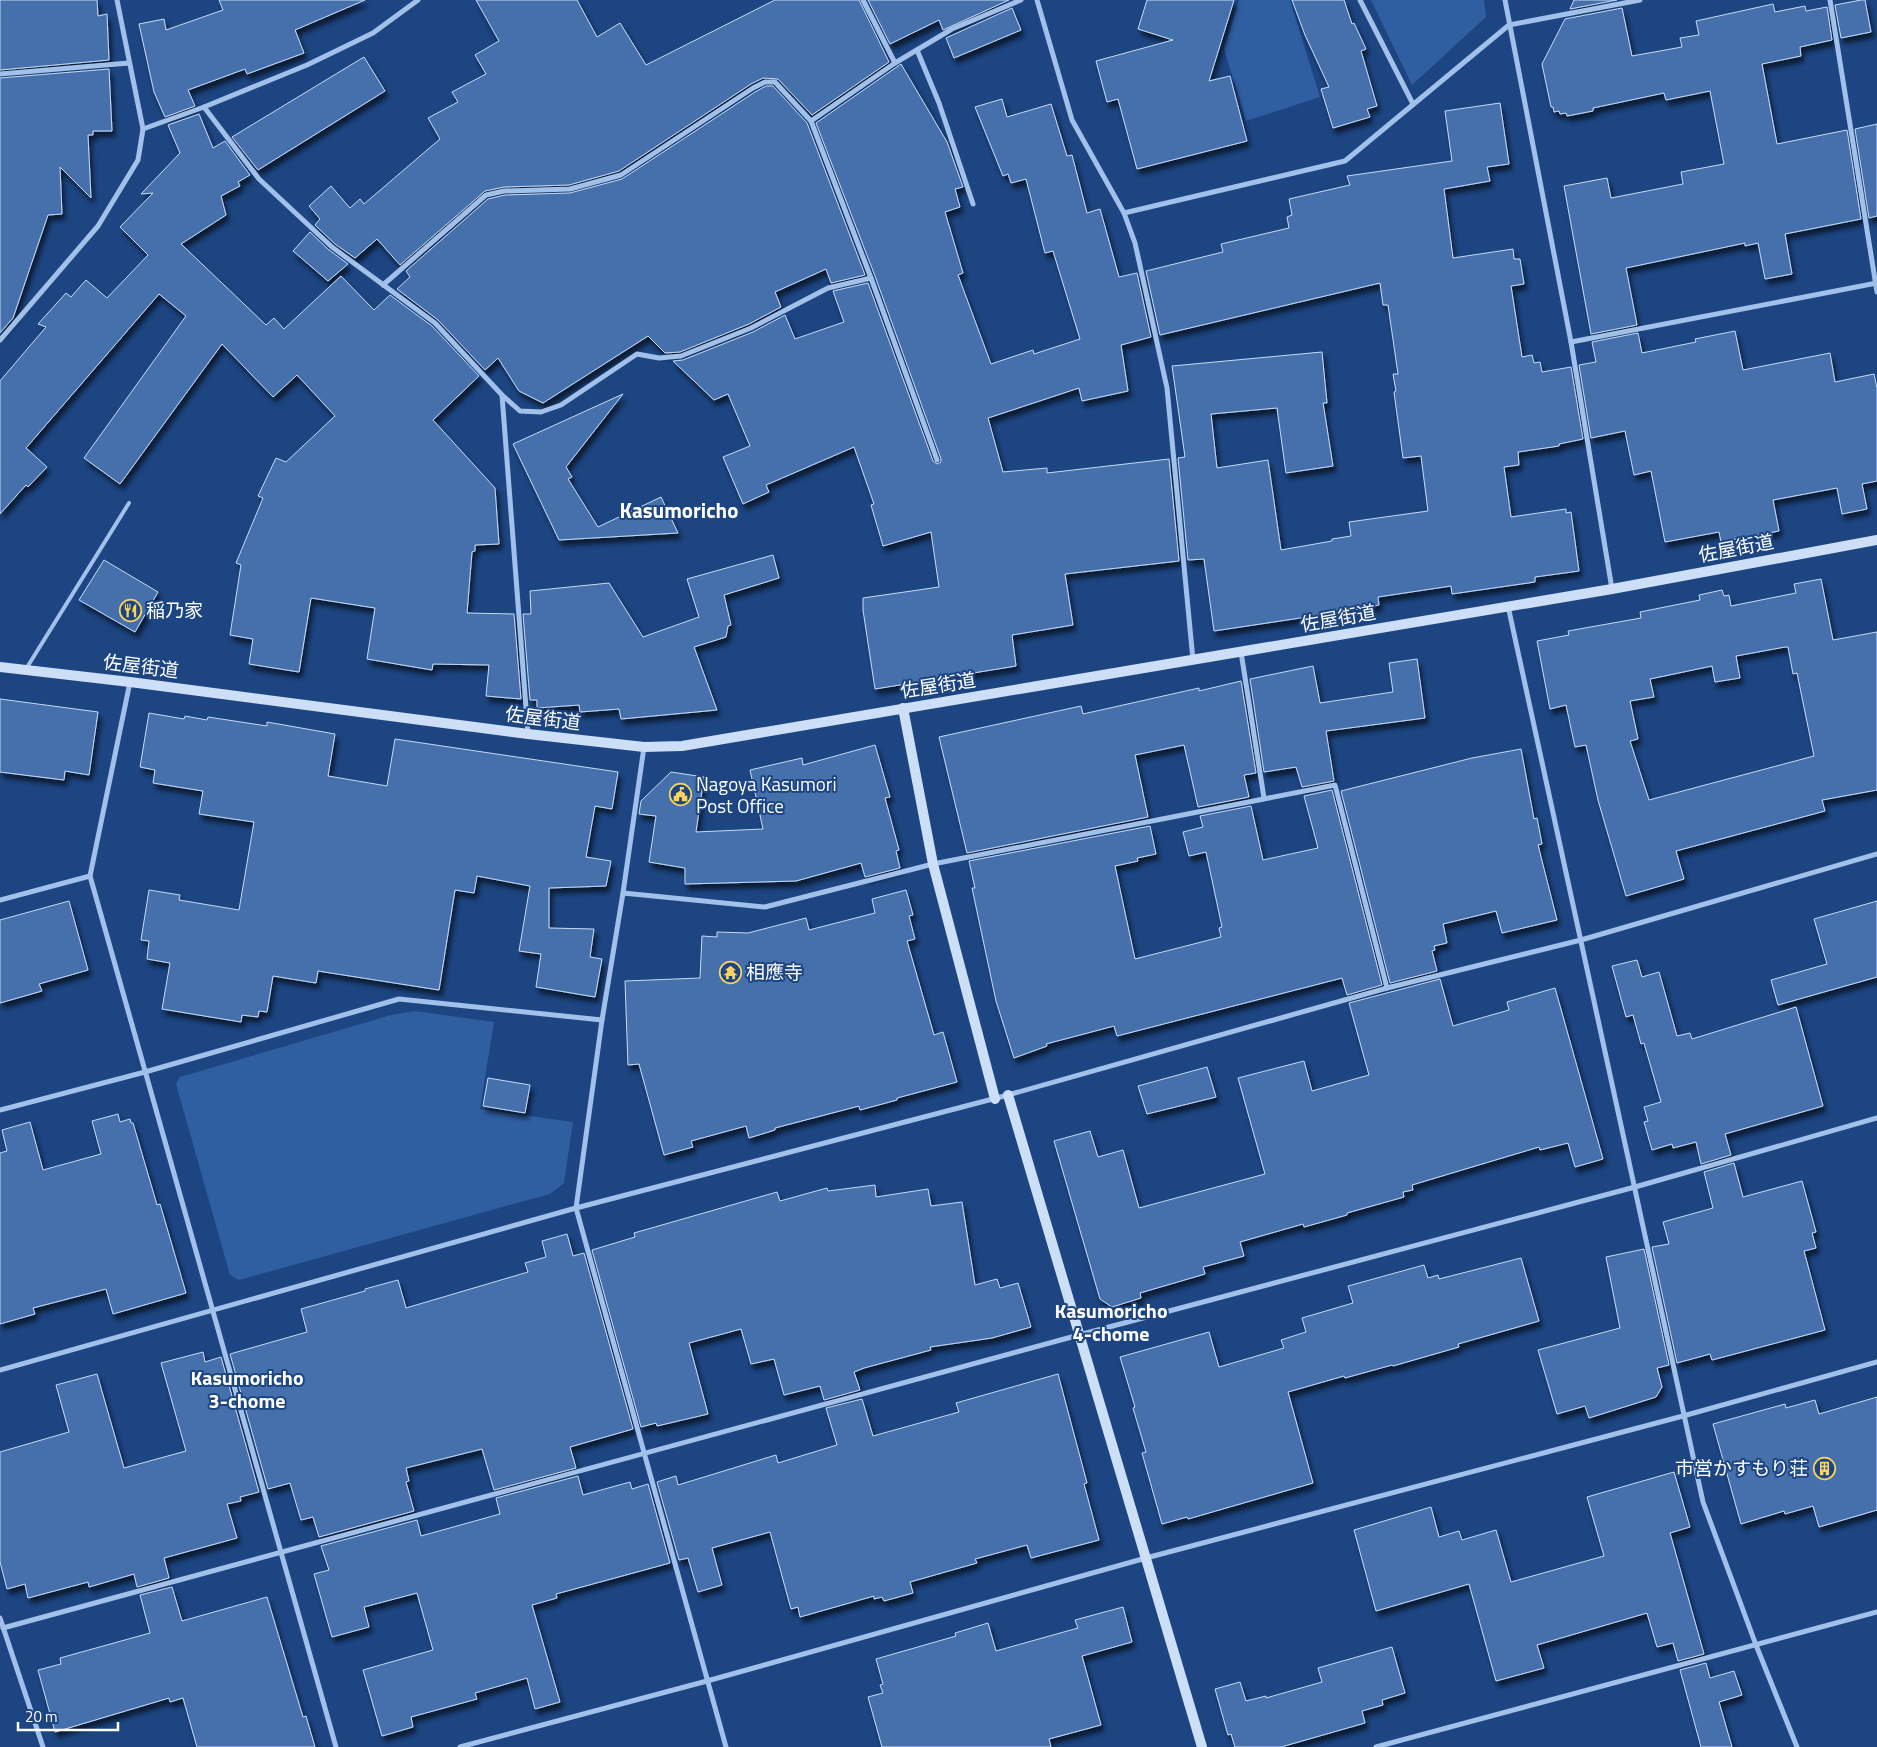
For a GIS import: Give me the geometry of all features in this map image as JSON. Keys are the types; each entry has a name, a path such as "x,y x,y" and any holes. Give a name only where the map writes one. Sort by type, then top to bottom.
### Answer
{"street":[{"path":"0,340 98,226 138,160 143,129 117,0"},
{"path":"143,129 204,107 307,65 373,33 418,0"},
{"path":"863,0 895,63"},
{"path":"811,121 895,63 952,29 1021,0"},
{"path":"1037,0 1072,120 1124,213 1136,243 1167,388 1193,660"},
{"path":"1360,0 1414,104"},
{"path":"1505,0 1571,342 1612,589"},
{"path":"1124,213 1345,161 1509,25 1640,0"},
{"path":"1830,0 1877,292"},
{"path":"917,50 939,103 973,204"},
{"path":"0,74 129,64"},
{"path":"383,284 486,195 504,191 570,189 621,175 753,88 765,82 775,82 811,121 871,278 937,460"},
{"path":"204,107 259,179 332,247 435,323 502,395 520,411 541,412 561,405 637,354 660,358 681,356 751,328 828,288 871,278"},
{"path":"1571,342 1876,284"},
{"path":"502,395 528,734"},
{"name":"佐屋街道","path":"0,667 528,734 644,747 682,746 1612,589 1877,540"},
{"path":"1508,606 1703,1502 1756,1645 1797,1747"},
{"path":"1241,652 1264,798"},
{"path":"130,682 90,876 336,1747"},
{"path":"904,708 933,864 995,1099"},
{"path":"644,747 624,893 602,1020 576,1208 726,1747"},
{"path":"624,893 765,907 933,864 1335,785 1388,988"},
{"path":"0,1370 576,1208 995,1099 1388,988 1580,940 1877,854"},
{"path":"0,900 90,876"},
{"path":"0,1110 145,1072 399,999 602,1020"},
{"path":"1008,1095 1202,1747"},
{"path":"3,1628 1080,1335 1635,1187 1877,1118"},
{"path":"460,1747 707,1681 1146,1558 1683,1416 1877,1362"},
{"path":"1376,1747 1877,1612"},
{"path":"0,1618 43,1747"}],"lane":[{"path":"26,670 129,503"}],"shaded area":[{"path":"1239,0 1290,0 1320,97 1246,121 1224,49"},
{"path":"1371,0 1484,0 1486,17 1412,85"},
{"path":"415,1011 494,1022 480,1109 573,1122 564,1183 550,1194 239,1280 230,1275 176,1084 180,1077 391,1015"}],"building":[{"path":"0,0 97,0 98,16 107,14 109,60 0,70"},
{"path":"219,0 365,0 295,30 304,53 247,74 245,69 188,90 195,106 165,117 154,92 139,24 164,19 166,30 223,10"},
{"path":"476,0 577,0 597,37 620,23 646,65 775,0 859,0 889,62 812,115 778,79 763,78 619,171 569,185 504,187 485,191 400,265 377,239 355,258 335,244 315,225 320,219 309,206 331,186 350,208 360,199 364,204 440,139 428,118 458,102 452,92 486,74 475,55 499,41"},
{"path":"868,0 1009,0 943,30 939,20 890,44"},
{"path":"1147,0 1234,0 1209,81 1230,76 1247,141 1137,169 1118,99 1107,102 1096,61 1173,40 1138,29"},
{"path":"1292,0 1344,0 1352,24 1354,23 1366,49 1361,51 1377,106 1367,109 1370,117 1333,128 1321,89 1329,87 1305,35"},
{"path":"1574,0 1617,0 1570,9"},
{"path":"1865,0 1871,32 1841,38 1835,5"},
{"path":"1773,4 1775,12 1805,6 1806,11 1827,7 1832,40 1800,47 1801,56 1762,64 1777,144 1847,130 1861,219 1785,234 1792,274 1765,279 1758,243 1745,246 1745,243 1626,268 1637,325 1591,334 1564,186 1607,178 1611,198 1683,184 1681,172 1724,164 1710,91 1666,100 1664,93 1593,108 1593,111 1567,116 1566,113 1554,112 1553,107 1551,107 1542,64 1565,19 1622,8 1632,56 1682,47 1680,38 1699,35 1696,21"},
{"path":"1012,8 1021,30 954,58 946,38"},
{"path":"364,57 385,91 258,170 232,137"},
{"path":"901,64 947,142 963,187 955,189 960,207 945,212 963,273 958,275 991,364 1033,350 1034,354 1080,339 1053,251 1045,253 1026,179 1011,183 1008,174 1003,176 975,107 1002,99 1007,117 1051,104 1067,156 1072,155 1087,213 1100,209 1119,277 1137,273 1151,337 1121,345 1128,391 1082,401 1079,388 988,418 1003,472 1047,468 1047,473 1169,459 1179,561 1065,574 1073,625 1012,635 1016,666 875,689 863,610 863,598 939,587 931,532 883,546 871,505 874,504 854,447 766,485 769,492 743,504 723,457 750,446 728,394 714,400 673,361 683,360 753,332 785,315 795,339 844,322 833,291 868,283 933,461 937,464 941,462 875,276 816,123"},
{"path":"109,69 112,131 93,131 93,135 88,135 91,198 60,167 62,214 48,215 13,318 0,333 0,78"},
{"path":"766,86 773,86 807,123 865,275 831,283 826,269 775,292 781,307 749,324 680,352 665,353 648,336 543,403 519,391 498,358 485,370 438,320 397,289 410,277 406,271 488,199 505,195 570,193 622,179"},
{"path":"1500,103 1509,164 1487,167 1490,181 1444,189 1453,258 1513,249 1514,259 1520,259 1524,284 1511,286 1522,357 1532,355 1534,363 1540,362 1542,372 1571,367 1583,439 1559,444 1559,446 1518,452 1519,465 1504,467 1511,517 1566,509 1566,513 1571,512 1579,571 1535,577 1535,582 1452,594 1451,586 1378,597 1379,605 1360,609 1214,631 1204,559 1188,560 1178,458 1185,457 1172,366 1322,352 1327,403 1323,403 1333,466 1286,473 1277,408 1211,414 1217,468 1268,460 1281,550 1351,536 1349,522 1428,511 1421,456 1403,458 1394,392 1396,391 1393,374 1398,374 1388,305 1383,305 1380,283 1160,335 1146,271 1223,252 1221,244 1289,228 1287,217 1292,215 1289,199 1350,185 1347,176 1452,161 1445,111"},
{"path":"199,114 213,148 225,141 250,175 238,182 240,186 221,196 226,215 181,244 266,325 274,318 284,329 341,276 374,310 390,295 432,326 479,376 433,420 495,488 499,544 475,545 475,551 472,552 467,613 514,614 521,699 486,696 489,665 433,664 432,670 367,659 375,608 311,598 299,672 249,664 253,639 230,635 241,565 236,563 263,498 258,496 276,458 286,462 335,416 297,375 273,397 222,344 120,484 84,458 186,316 159,294 26,448 47,467 28,487 26,485 0,514 0,381 46,327 38,324 66,293 71,297 86,280 107,298 148,255 120,227 153,193 141,194 180,153 168,125"},
{"path":"1877,124 1877,216 1869,218 1855,129"},
{"path":"310,232 329,250 348,264 328,281 293,251"},
{"path":"1735,331 1743,370 1830,353 1835,382 1874,374 1877,388 1877,481 1862,484 1867,509 1842,514 1837,488 1773,500 1779,531 1721,542 1719,532 1665,542 1651,471 1634,475 1625,431 1591,438 1579,365 1596,362 1592,342 1638,333 1642,353 1696,342 1695,339"},
{"path":"623,394 566,467 572,477 568,479 598,527 661,497 678,533 559,540 513,444"},
{"path":"773,555 779,578 724,595 731,625 728,626 726,637 694,647 717,710 621,719 619,709 580,712 579,705 537,708 537,700 530,700 523,614 531,614 530,591 609,583 643,637 699,617 687,579"},
{"path":"104,560 158,592 135,632 79,600"},
{"path":"1821,579 1833,640 1877,632 1877,790 1822,800 1825,811 1676,851 1684,879 1626,896 1598,800 1586,745 1575,747 1566,705 1550,709 1537,641 1569,635 1568,631 1641,618 1640,612 1700,600 1699,595 1722,590 1724,596 1729,595 1731,606 1796,593 1794,584","holes":["1788,647 1793,674 1797,673 1814,756 1649,800 1630,741 1638,739 1630,701 1654,697 1650,679 1712,666 1715,682 1740,678 1736,656"]},
{"path":"1417,659 1425,718 1326,731 1334,781 1302,787 1296,767 1264,772 1250,679 1313,666 1320,703 1393,692 1389,663"},
{"path":"1241,681 1256,773 1244,775 1249,797 1198,807 1184,745 1135,755 1148,817 967,853 939,737 1081,706 1083,714 1199,688 1199,691"},
{"path":"0,699 98,712 89,775 65,771 64,780 0,772"},
{"path":"149,713 184,719 185,716 207,720 208,717 267,726 267,722 335,734 328,776 387,786 395,739 618,772 612,809 595,806 586,857 611,861 606,886 549,888 549,928 594,929 590,957 602,959 595,997 536,987 541,954 519,951 530,886 477,876 474,893 455,890 439,990 318,971 316,983 273,976 267,1012 259,1011 258,1017 242,1015 241,1022 162,1009 170,963 147,959 149,941 141,940 149,890 180,895 179,900 239,910 254,822 199,814 203,791 153,783 155,770 140,767"},
{"path":"875,745 890,797 885,798 899,850 896,851 900,868 865,877 861,863 796,881 685,884 685,868 649,862 656,816 639,814 641,801 671,772 704,777 696,832 763,829 750,770 802,758 803,765"},
{"path":"1521,749 1534,819 1537,818 1542,844 1538,845 1557,920 1502,933 1496,911 1443,924 1447,943 1434,946 1435,950 1432,951 1437,971 1390,983 1341,791 1472,758"},
{"path":"1332,790 1382,985 1347,995 1342,978 1117,1036 1114,1026 1046,1044 1047,1046 1014,1058 996,1001 972,888 975,888 969,861 1150,826 1156,854 1137,858 1138,861 1115,866 1135,959 1221,937 1219,928 1222,927 1206,852 1189,856 1183,832 1203,827 1200,816 1251,806 1263,860 1318,848 1304,796"},
{"path":"906,890 913,915 909,916 915,939 907,941 934,1035 943,1032 957,1082 860,1110 859,1106 775,1128 775,1130 749,1138 746,1126 691,1141 693,1147 664,1155 639,1064 628,1065 625,981 700,978 702,936 717,937 717,932 748,933 806,918 809,930 875,913 872,899"},
{"path":"69,901 88,970 39,984 42,991 0,1003 0,920"},
{"path":"1877,901 1877,977 1778,1005 1771,980 1827,964 1814,919"},
{"path":"1637,960 1642,977 1659,972 1677,1036 1690,1033 1692,1039 1796,1007 1823,1106 1725,1134 1731,1155 1701,1164 1696,1142 1673,1148 1672,1144 1652,1150 1644,1122 1648,1121 1644,1107 1661,1102 1644,1043 1641,1044 1633,1015 1626,1017 1612,966"},
{"path":"1440,979 1453,1026 1509,1010 1507,1002 1555,988 1603,1159 1575,1167 1568,1143 1540,1150 1539,1147 1412,1185 1413,1190 1403,1192 1404,1197 1304,1227 1303,1224 1240,1242 1244,1256 1203,1267 1205,1274 1140,1293 1141,1298 1112,1307 1100,1299 1054,1141 1090,1131 1098,1157 1123,1150 1139,1208 1265,1174 1238,1078 1304,1061 1312,1091 1369,1075 1349,1003"},
{"path":"1207,1067 1216,1097 1147,1114 1138,1086"},
{"path":"488,1078 530,1085 525,1113 483,1106"},
{"path":"118,1114 120,1122 130,1119 131,1123 133,1123 157,1205 160,1204 186,1293 113,1314 106,1289 33,1308 35,1314 0,1324 0,1153 7,1151 2,1130 30,1122 43,1170 101,1154 92,1121"},
{"path":"1734,1163 1743,1197 1802,1181 1816,1232 1812,1233 1816,1248 1804,1251 1825,1330 1712,1360 1710,1354 1677,1363 1652,1247 1669,1244 1663,1222 1713,1208 1704,1172"},
{"path":"875,1185 876,1197 928,1189 931,1206 962,1202 975,1285 997,1279 1000,1288 1018,1283 1031,1327 992,1338 930,1347 931,1350 864,1368 854,1372 860,1390 824,1400 820,1386 784,1395 774,1359 751,1364 741,1329 689,1343 708,1414 657,1426 656,1423 641,1427 592,1250 635,1237 634,1233 777,1192 780,1201 827,1188 828,1191"},
{"path":"567,1234 573,1256 584,1253 633,1429 570,1447 576,1468 494,1490 482,1449 406,1468 409,1481 406,1482 414,1511 319,1537 313,1517 301,1520 290,1483 268,1489 230,1354 307,1332 301,1309 365,1291 365,1289 398,1280 406,1308 528,1272 525,1263 546,1257 542,1241"},
{"path":"1644,1249 1669,1365 1657,1368 1662,1387 1656,1397 1589,1418 1585,1406 1557,1414 1538,1350 1620,1328 1606,1257"},
{"path":"1521,1258 1539,1321 1458,1344 1459,1347 1393,1366 1345,1378 1344,1376 1288,1392 1313,1483 1188,1519 1187,1517 1162,1524 1142,1453 1146,1452 1133,1408 1135,1407 1120,1357 1209,1332 1219,1367 1284,1348 1281,1340 1306,1332 1302,1318 1353,1303 1348,1286 1424,1265 1428,1278 1438,1275 1439,1279"},
{"path":"203,1352 205,1362 221,1357 259,1492 240,1497 241,1501 227,1504 237,1538 164,1558 169,1578 137,1587 134,1574 89,1587 88,1582 28,1598 25,1584 7,1589 0,1562 0,1452 69,1432 56,1385 97,1374 124,1468 186,1451 161,1363"},
{"path":"1058,1374 1087,1483 1084,1484 1099,1540 1031,1558 1027,1545 975,1559 977,1563 910,1582 913,1593 884,1601 882,1597 874,1599 874,1596 800,1617 798,1607 791,1609 770,1532 712,1548 722,1585 698,1592 688,1558 679,1560 657,1482 676,1476 678,1485 776,1455 778,1463 837,1445 826,1408 862,1399 873,1436 959,1412 956,1403"},
{"name":"市営かすもり荘","path":"1877,1397 1877,1510 1819,1527 1813,1506 1785,1514 1784,1511 1741,1524 1713,1424 1785,1404 1786,1408 1815,1400 1819,1414"},
{"path":"1674,1472 1690,1527 1670,1533 1704,1654 1678,1661 1673,1643 1657,1647 1647,1613 1537,1645 1544,1668 1496,1681 1469,1584 1376,1611 1354,1530 1431,1507 1439,1537 1459,1531 1462,1540 1496,1530 1511,1582 1604,1556 1587,1497"},
{"path":"578,1476 583,1495 630,1482 632,1489 648,1484 670,1563 556,1594 557,1598 532,1605 560,1702 535,1709 527,1678 475,1693 477,1699 411,1717 413,1727 382,1736 363,1670 433,1650 417,1593 364,1607 369,1627 332,1637 314,1574 329,1570 321,1546 417,1520 421,1536 500,1514 496,1498"},
{"path":"172,1587 182,1621 267,1597 303,1717 306,1716 315,1747 197,1747 183,1698 170,1702 169,1698 55,1732 38,1670 61,1664 60,1658 150,1633 140,1595"},
{"path":"1123,1607 1132,1642 1082,1656 1101,1725 1049,1739 1051,1747 882,1747 868,1697 883,1693 880,1685 883,1684 876,1659 956,1636 955,1633 988,1623 996,1651 1078,1628 1075,1620"},
{"path":"1392,1647 1405,1693 1382,1700 1383,1705 1362,1711 1365,1723 1281,1747 1235,1747 1231,1734 1228,1735 1215,1689 1240,1682 1246,1701 1266,1696 1266,1698 1322,1682 1318,1668"},
{"path":"1706,1663 1710,1678 1734,1671 1742,1695 1719,1702 1732,1747 1701,1747 1680,1670"}],"place":[{"name":"稲乃家","path":"130,610"},
{"name":"Nagoya Kasumori Post Office","path":"680,795"},
{"name":"相應寺","path":"730,972"},
{"name":"市営かすもり荘","path":"1824,1468"}],"district":[{"name":"Kasumoricho","path":"679,511"},
{"name":"Kasumoricho 4-chome","path":"1111,1322"},
{"name":"Kasumoricho 3-chome","path":"247,1390"}]}
